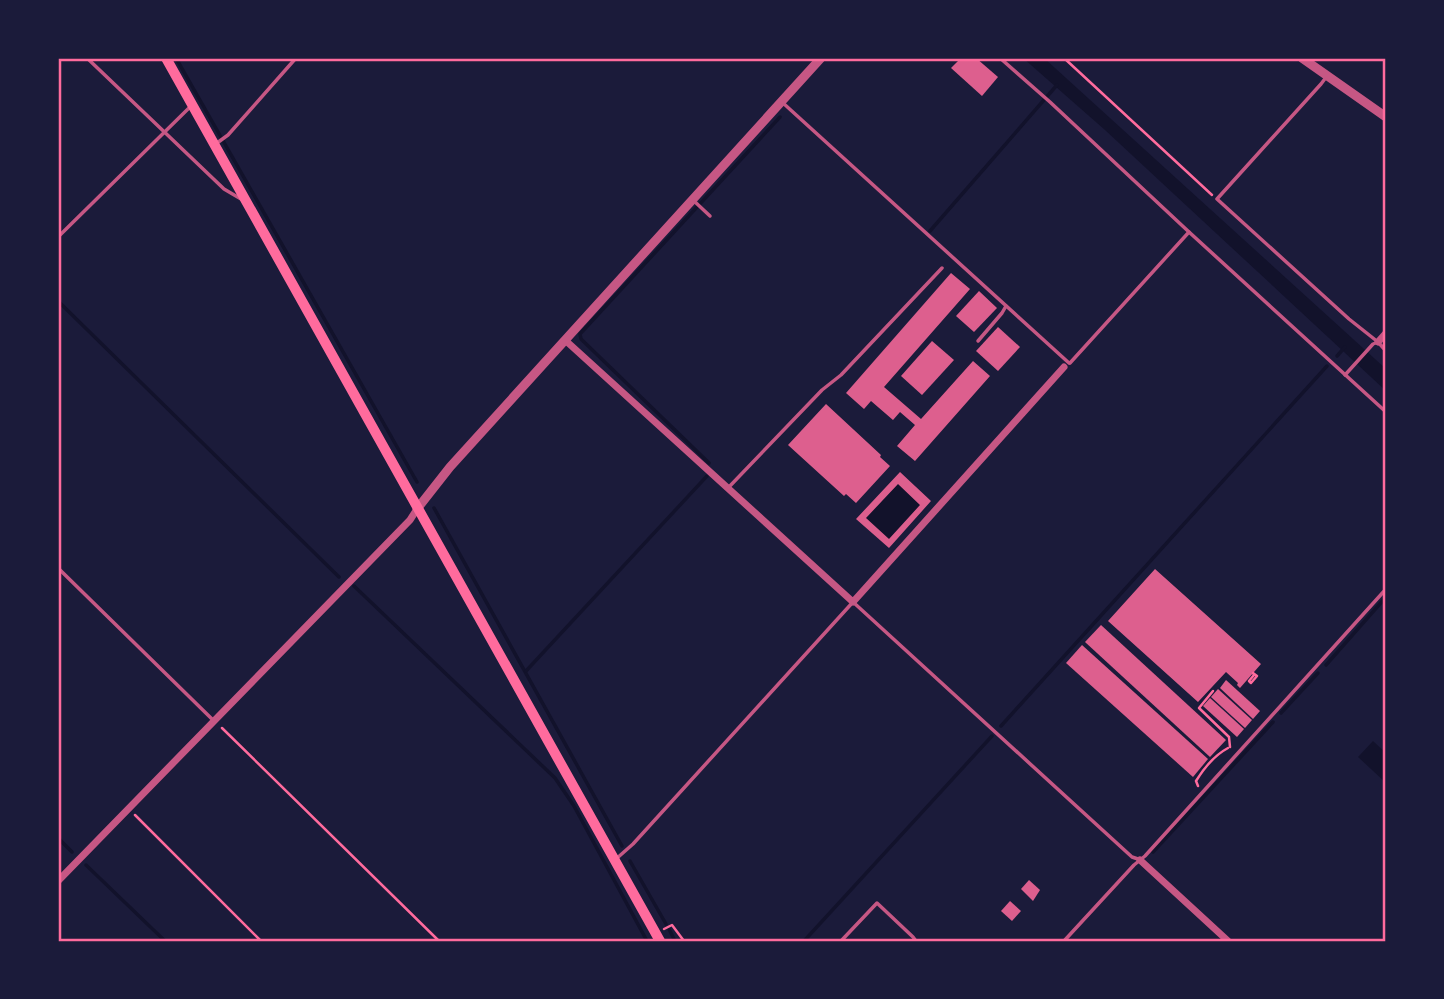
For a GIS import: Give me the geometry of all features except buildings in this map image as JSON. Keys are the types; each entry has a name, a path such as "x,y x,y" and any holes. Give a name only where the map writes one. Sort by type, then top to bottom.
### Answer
{"main road":[{"path":"166,58 658,937"}],"street":[{"path":"58,881 410,520 450,467 821,58"},
{"path":"1306,59 1326,76 1386,116"},
{"path":"1376,343 1386,333"},
{"path":"565,340 853,602 1067,365"},
{"path":"1140,860 1228,941"}],"lane":[{"path":"87,58 224,189 247,201"},
{"path":"215,144 228,135 296,58"},
{"path":"1000,58 1386,412"},
{"path":"1326,76 1217,199 1386,351"},
{"path":"782,102 1067,365 1189,232"},
{"path":"58,237 192,105"},
{"path":"694,201 710,216"},
{"path":"728,488 822,390 841,375 942,268"},
{"path":"978,341 1006,306"},
{"path":"1347,374 1376,343"},
{"path":"58,568 214,721"},
{"path":"1064,941 1386,589"},
{"path":"614,860 633,844 853,602 1132,857 1140,860"},
{"path":"841,941 877,903 916,941"}],"path":[{"path":"1063,58 1217,199"},
{"path":"1213,691 1199,708 1229,737 1230,747"},
{"path":"214,721 439,941"},
{"path":"1230,747 1238,752"},
{"path":"1203,791 1198,786 1197,778 1214,758 1230,747"},
{"path":"128,809 261,941"},
{"path":"658,937 671,925 684,941"}],"shaded area":[{"path":"1023,58 1044,58 1386,369 1386,391 1105,130"},
{"path":"898,484 920,505 889,539 866,518"},
{"path":"1373,741 1386,753 1386,783 1358,757"}],"waterway":[{"path":"176,58 417,482"},
{"path":"930,231 1057,85"},
{"path":"709,463 581,339 580,334 780,117"},
{"path":"58,301 339,577"},
{"path":"1337,356 1345,347"},
{"path":"1001,726 1327,366"},
{"path":"526,671 707,476"},
{"path":"434,508 622,846"},
{"path":"354,586 555,778 574,806 647,941"},
{"path":"1326,665 1386,597"},
{"path":"1281,713 1318,673"},
{"path":"1153,852 1273,722"},
{"path":"804,941 992,736"},
{"path":"58,838 72,852"},
{"path":"630,861 666,924"},
{"path":"86,865 165,941"},
{"path":"669,929 675,941"}]}
